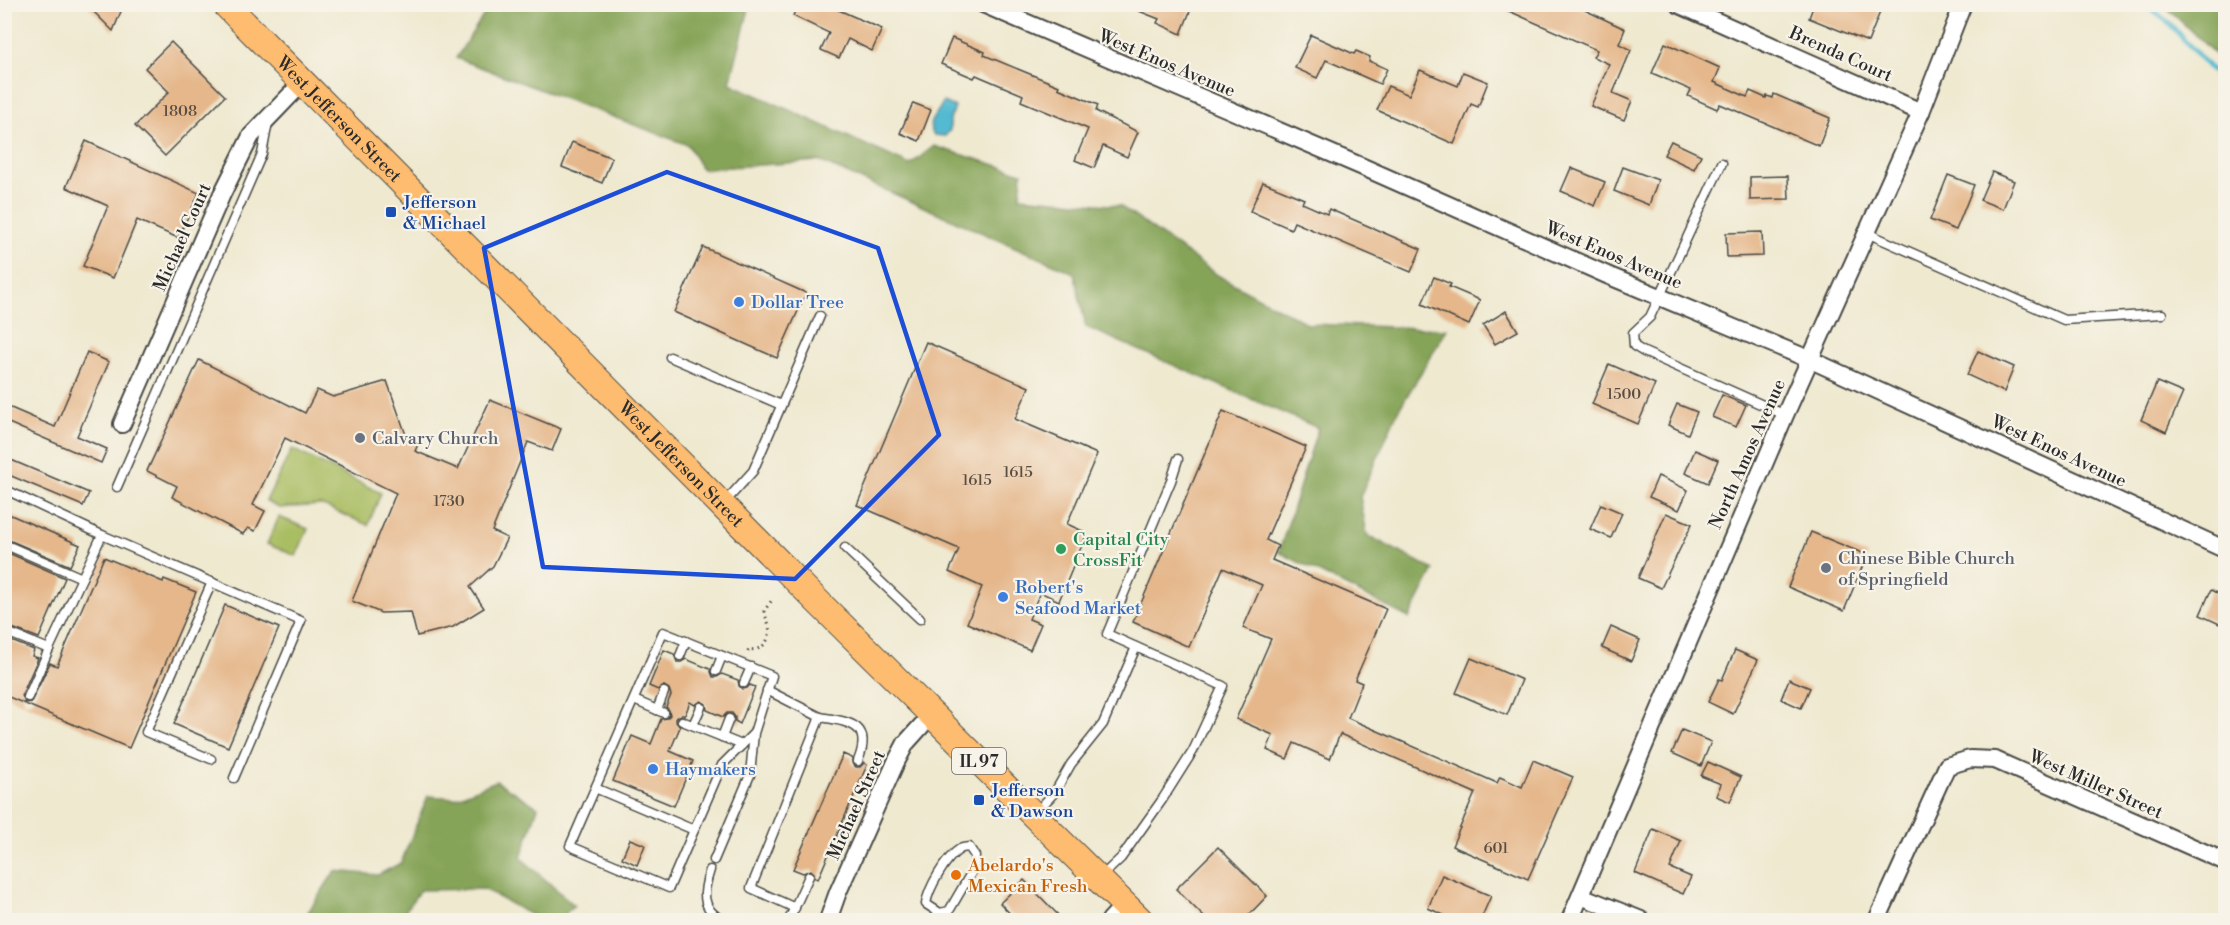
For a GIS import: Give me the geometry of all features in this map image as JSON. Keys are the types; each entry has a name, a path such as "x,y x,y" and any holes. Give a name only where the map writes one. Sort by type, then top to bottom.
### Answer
{"main road":[{"name":"West Jefferson Street","path":"225,4 1098,879 1125,915"}],"street":[{"name":"West Enos Avenue","path":"983,4 1811,360 2226,550"},
{"name":"Brenda Court","path":"1678,4 1921,111"},
{"name":"North Amos Avenue","path":"1570,921 1785,415 1921,111 1962,4"},
{"name":"Michael Court","path":"122,424 222,194 251,136 302,82"},
{"name":"Michael Street","path":"828,921 838,892 896,762 906,743 932,714"},
{"name":"West Miller Street","path":"1877,921 1947,766 1970,759 1995,760 2226,862"},
{"path":"1581,896 1641,921"}],"lane":[{"path":"117,487 262,154 269,119"},
{"path":"1722,163 1650,317 1633,333 1634,346 1785,415"},
{"path":"1867,233 2064,320 2162,314"},
{"path":"723,505 753,471 820,316"},
{"path":"670,357 781,405"},
{"path":"1098,879 1121,858 1162,800 1193,751 1223,686 1107,634 1178,459"},
{"path":"4,489 102,535 301,621 234,778"},
{"path":"28,697 102,535"},
{"path":"4,544 82,578"},
{"path":"845,548 920,619"},
{"path":"211,759 146,732 212,582"},
{"path":"4,631 49,649"},
{"path":"714,860 750,775 754,733 772,675 663,632 570,846 669,888 722,765 754,733"},
{"path":"680,656 686,641"},
{"path":"1033,815 1055,792 1071,764 1103,724 1136,647"},
{"path":"716,671 723,656"},
{"path":"744,683 751,667"},
{"path":"767,690 820,717 847,722 858,729 864,737 863,749 858,761"},
{"path":"634,700 660,711 664,692"},
{"path":"693,725 701,707"},
{"path":"795,908 751,888 820,717"},
{"path":"722,737 729,719"},
{"path":"682,721 742,745"},
{"path":"595,788 694,830"},
{"path":"969,847 975,856 974,868 949,911 940,913 926,904 928,894 946,862 960,848 969,847"},
{"path":"710,870 704,888 705,903 717,918 723,921"},
{"path":"789,921 809,876"}],"path":[{"path":"4,16 10,4"},
{"path":"748,652 749,649 754,651 760,649 767,639 770,629 764,611 772,600"}],"highlighted area":[{"path":"667,172 878,248 939,435 795,579 543,567 484,248"}],"green space":[{"path":"490,5 750,5 730,83 910,165 934,146 1022,173 1020,197 1120,206 1219,276 1308,324 1447,329 1398,411 1360,497 1367,535 1434,570 1409,618 1279,552 1318,428 1086,327 1074,273 819,161 702,169 688,145 456,58"},
{"path":"2164,5 2225,5 2225,66 2222,61"},
{"path":"292,449 381,493 368,525 321,505 279,508 266,501"},
{"path":"279,517 308,529 296,556 267,544"},
{"path":"496,781 538,807 521,858 574,905 559,920 540,920 484,889 420,890 399,920 303,920 335,871 378,875 401,863 428,796 455,798"}],"water":[{"path":"943,102 955,107 950,120 950,130 945,136 934,135 930,126 931,122"}],"building":[{"path":"86,4 124,4 113,31"},
{"path":"798,4 825,4 882,29 872,51 848,39 839,58 821,50 829,33 793,16"},
{"path":"1193,4 1181,34 1157,23 1159,19 1124,5"},
{"path":"1493,4 1572,4 1625,29 1619,44 1631,50 1613,93 1632,101 1624,120 1591,106 1609,64 1593,57 1597,50"},
{"path":"1814,4 1862,4 1880,12 1868,42 1809,18"},
{"path":"1311,35 1354,54 1356,51 1370,57 1369,61 1387,69 1380,84 1326,60 1317,78 1295,68"},
{"path":"952,38 985,52 984,55 1098,105 1096,111 1138,132 1127,157 1103,146 1094,168 1075,160 1088,129 1021,101 1023,95 976,75 974,78 941,64"},
{"path":"171,42 225,96 165,156 135,126 169,92 145,68"},
{"path":"1665,43 1720,68 1714,82 1747,97 1750,91 1766,98 1767,96 1773,98 1774,94 1830,118 1819,146 1720,104 1717,109 1688,96 1691,90 1652,73"},
{"path":"1420,70 1458,86 1463,72 1488,82 1478,107 1471,104 1454,144 1377,110 1388,86 1409,95"},
{"path":"913,103 931,110 919,141 900,133"},
{"path":"86,141 199,193 178,238 137,220 113,278 83,266 108,206 66,187"},
{"path":"1671,141 1701,155 1694,169 1664,155"},
{"path":"572,142 612,158 602,183 562,167"},
{"path":"1623,167 1658,180 1649,205 1614,191"},
{"path":"1571,168 1605,182 1595,206 1561,191"},
{"path":"1992,172 2014,181 2003,209 1980,200"},
{"path":"1948,175 1974,185 1956,230 1930,220"},
{"path":"1788,176 1789,199 1750,200 1750,177"},
{"path":"1263,182 1304,199 1302,203 1327,214 1329,209 1421,249 1411,272 1294,222 1291,229 1250,211"},
{"path":"1762,232 1763,256 1727,257 1726,233"},
{"path":"703,247 806,293 777,358 674,312"},
{"path":"1434,277 1451,284 1449,287 1480,300 1469,325 1422,304"},
{"path":"1506,311 1518,331 1495,344 1483,325"},
{"path":"926,342 1029,387 1015,419 1097,454 1067,524 1087,533 1059,601 1040,592 1029,619 1041,624 1030,650 967,623 982,587 949,572 959,549 857,505"},
{"path":"1978,351 2014,367 2004,392 1967,375"},
{"path":"87,352 109,362 77,436 107,449 101,463 4,421 4,405 55,427"},
{"path":"199,360 305,413 317,390 333,397 387,381 406,435 419,442 415,451 458,469 490,400 561,429 552,451 528,442 492,531 507,538 493,566 470,587 484,608 453,627 417,636 411,612 381,613 352,601 396,493 285,438 253,505 265,511 255,531 248,528 243,534 172,497 177,486 147,471"},
{"path":"1609,364 1655,384 1638,424 1592,404"},
{"path":"2157,382 2183,393 2166,432 2141,420"},
{"path":"1722,395 1746,405 1736,427 1712,417"},
{"path":"1677,404 1697,412 1688,434 1668,425"},
{"path":"1223,411 1306,447 1266,540 1278,546 1272,560 1386,609 1355,680 1362,683 1348,718 1497,783 1500,777 1522,787 1533,760 1573,777 1528,879 1452,846 1475,793 1340,734 1330,759 1294,743 1287,759 1267,750 1273,735 1236,719 1271,639 1243,628 1262,585 1223,568 1189,647 1133,622"},
{"path":"1695,450 1718,460 1708,483 1685,473"},
{"path":"4,457 89,493 83,506 4,473"},
{"path":"1658,476 1688,490 1679,510 1649,497"},
{"path":"1601,504 1622,513 1611,538 1590,529"},
{"path":"4,512 80,545 70,566 4,538"},
{"path":"1666,513 1692,524 1661,588 1638,578"},
{"path":"1811,532 1867,555 1844,611 1788,587"},
{"path":"4,551 65,578 39,638 4,625"},
{"path":"104,557 163,582 164,579 196,592 129,748 4,695 4,638 34,650 32,656 38,658 22,695 25,703 31,702 50,663 57,666"},
{"path":"2211,590 2226,598 2226,627 2200,615"},
{"path":"225,605 279,628 228,747 174,724"},
{"path":"1611,627 1640,640 1631,661 1602,648"},
{"path":"664,650 674,654 677,662 686,659 710,669 713,677 722,674 738,680 742,689 750,685 755,687 740,724 735,721 732,713 727,713 723,717 707,710 706,704 701,701 695,705 690,702 685,715 676,718 680,727 670,751 693,761 674,806 613,781 632,736 651,744 661,719 670,715 666,707 671,695 669,689 664,686 658,690 649,686"},
{"path":"1735,650 1758,660 1733,714 1708,702 1719,679 1722,680"},
{"path":"1471,658 1522,680 1507,715 1456,693"},
{"path":"1789,679 1810,688 1801,708 1781,699"},
{"path":"1682,730 1711,742 1701,766 1672,753"},
{"path":"843,754 852,758 852,763 856,767 864,763 867,765 818,879 811,870 803,873 793,869"},
{"path":"1708,762 1741,777 1730,802 1716,796 1721,784 1701,776"},
{"path":"1653,829 1681,841 1670,868 1691,877 1683,894 1635,873"},
{"path":"630,839 645,845 637,865 622,858"},
{"path":"1218,847 1267,896 1243,921 1208,921 1176,889"},
{"path":"1442,875 1491,896 1480,921 1457,921 1428,908"},
{"path":"1024,880 1064,921 1017,921 1000,903"}],"waterway":[{"path":"2145,4 2169,23 2226,86"}],"place":[{"name":"Jefferson & Michael","path":"391,212"},
{"name":"Dollar Tree","path":"739,302"},
{"name":"Calvary Church","path":"360,438"},
{"name":"Capital City CrossFit","path":"1061,549"},
{"name":"Chinese Bible Church of Springfield","path":"1826,568"},
{"name":"Robert's Seafood Market","path":"1003,597"},
{"name":"Haymakers","path":"653,769"},
{"name":"Jefferson & Dawson","path":"979,800"},
{"name":"Abelardo's Mexican Fresh","path":"956,875"}]}
